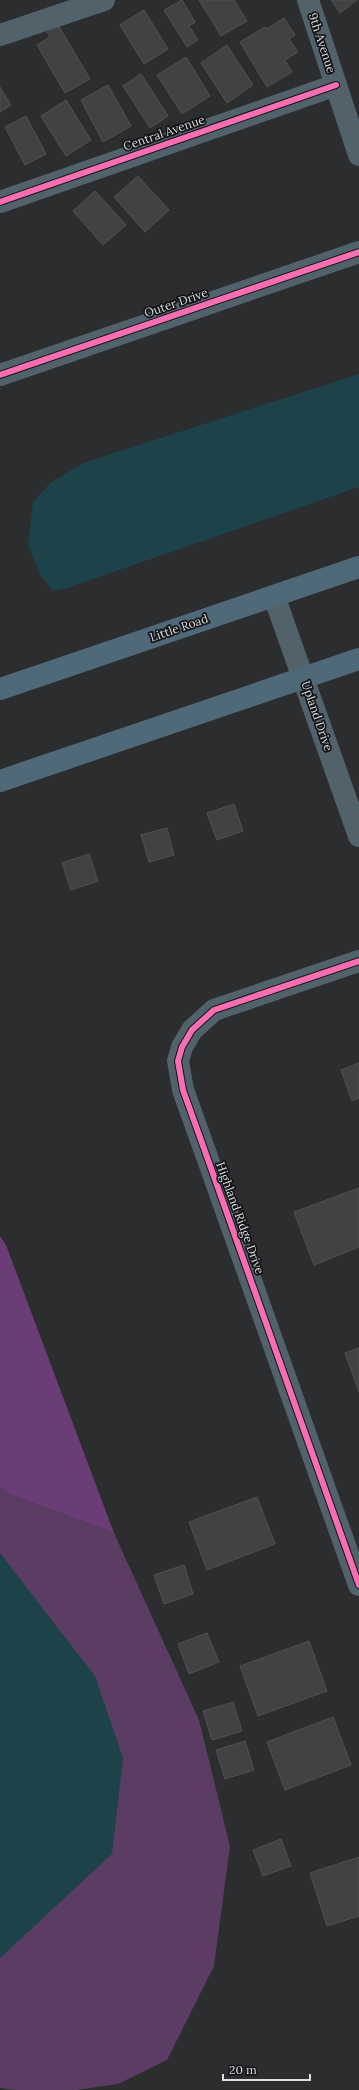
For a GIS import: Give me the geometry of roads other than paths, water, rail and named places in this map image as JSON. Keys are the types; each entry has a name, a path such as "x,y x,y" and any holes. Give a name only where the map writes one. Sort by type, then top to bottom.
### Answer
{"main road":[{"name":"Little Road","path":"0,689 359,567"},
{"path":"0,781 359,659"}],"street":[{"path":"0,35 104,0"},
{"name":"9th Avenue","path":"308,0 359,155"},
{"name":"Central Avenue","path":"0,202 336,85"},
{"name":"Outer Drive","path":"0,375 359,252"},
{"name":"Upland Drive","path":"274,596 359,836"},
{"name":"Highland Ridge Drive","path":"359,961 214,1010 192,1030 182,1047 178,1061 183,1090 359,1585"}],"water":[{"path":"359,374 359,487 67,588 53,591 40,575 28,545 33,502 50,483 83,463"},
{"path":"0,1553 95,1676 123,1758 112,1854 0,1958"}]}
